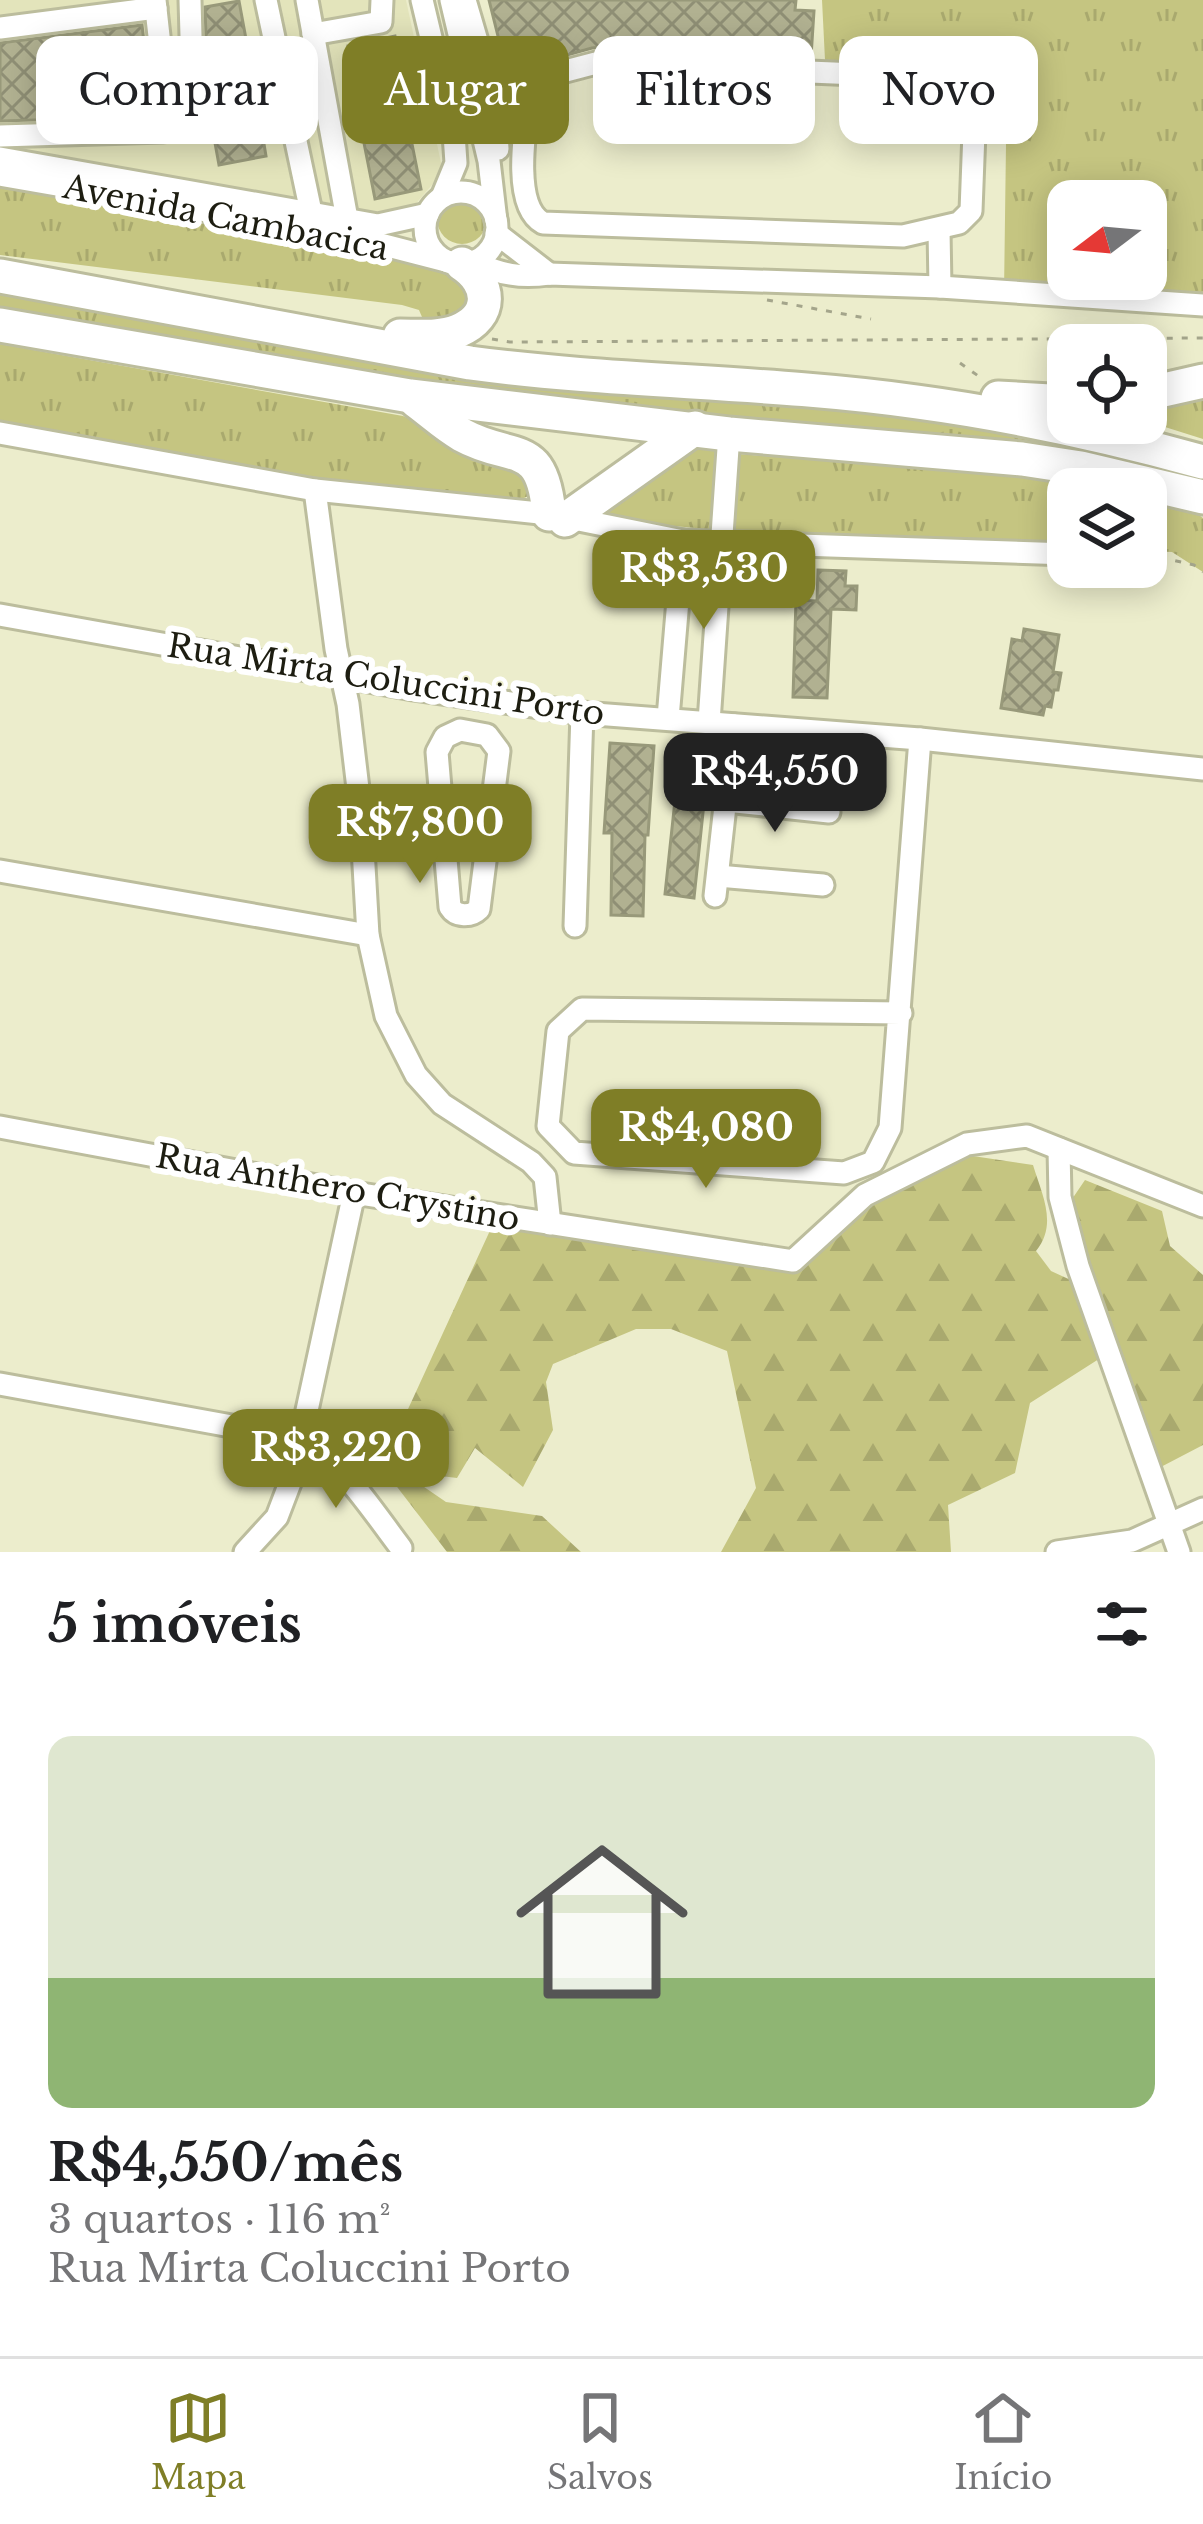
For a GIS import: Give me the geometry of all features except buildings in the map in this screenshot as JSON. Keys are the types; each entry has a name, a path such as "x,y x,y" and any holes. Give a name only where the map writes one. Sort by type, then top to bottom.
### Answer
{"highway":[{"path":"101,295 392,336 432,336 468,326 486,299 482,279 462,262"},
{"path":"0,276 489,366 914,401 1203,462"},
{"path":"0,325 410,396 729,434 1022,459 1194,498"},
{"path":"1167,389 1203,381"},
{"path":"818,393 1047,401"},
{"path":"410,396 464,436 523,455 537,467 557,517 695,428"}],"street":[{"path":"190,0 191,36"},
{"path":"266,0 310,212"},
{"path":"307,0 346,219"},
{"path":"313,34 381,22 382,0"},
{"path":"422,0 454,134 456,163 435,205 426,236 431,248 462,262 493,245 498,144"},
{"path":"451,0 495,192"},
{"path":"465,0 476,36"},
{"path":"0,28 156,4 159,36"},
{"path":"524,144 525,205 543,223 886,236 939,230 959,223 971,212 976,79 737,69 633,59 569,70"},
{"path":"0,136 36,136"},
{"path":"30,164 57,144"},
{"path":"77,144 116,178"},
{"name":"Avenida Cambacica","path":"0,158 378,225 435,205"},
{"name":"Avenida Cambacica","path":"0,175 345,235 514,275 940,287 1203,305"},
{"path":"435,205 453,192 476,195 492,210 496,227 549,274"},
{"path":"939,230 940,287"},
{"path":"0,433 315,490 557,517 683,542 1047,553"},
{"path":"710,722 729,434"},
{"path":"315,490 361,814 368,935 386,1016 416,1075 442,1104 539,1169 549,1189 550,1224"},
{"path":"668,718 683,542"},
{"name":"Rua Mirta Coluccini Porto","path":"0,615 341,677 582,712 920,739 1203,769"},
{"path":"460,730 464,696"},
{"path":"575,926 582,712"},
{"path":"734,725 717,886 823,885"},
{"path":"460,730 488,735 499,751 479,909 468,915 450,907 437,752 445,737 460,730"},
{"path":"901,1013 582,1010 558,1031 548,1126 574,1153 844,1173 873,1162 890,1128 901,1013 920,739"},
{"path":"727,801 829,812"},
{"path":"447,863 484,868"},
{"path":"0,871 368,935"},
{"name":"Rua Anthero Crystino","path":"0,1126 354,1193 793,1262 865,1195 967,1144 1028,1136 1059,1149"},
{"path":"1179,1552 1078,1266 1060,1197 1059,1149 1203,1206"},
{"path":"244,1552 277,1517 303,1439 354,1193"},
{"path":"0,1384 303,1439 334,1463 401,1548"},
{"path":"1057,1552 1132,1541 1203,1509"}],"path":[{"path":"492,339 1203,338"},
{"path":"1167,559 1203,572"}],"shaded area":[{"path":"0,0 406,0 414,36 342,36 342,144 437,144 443,172 413,207 376,219 0,156"}],"green space":[{"path":"822,0 1203,0 1203,303 1143,300 1167,300 1167,180 1047,180 1047,295 1004,293 1006,144 1038,144 1038,36 839,36 839,61 825,60"},
{"path":"0,183 344,242 467,271 479,293 452,325 422,317 419,310 402,305 0,255"},
{"path":"462,194 480,201 487,219 480,237 462,244 444,237 437,219 444,201"},
{"path":"0,291 866,406 1047,440 1047,444 1203,469 1203,485 1167,479 1167,468 1092,468 838,429 453,390 0,312"},
{"path":"0,344 403,416 526,471 531,495 514,502 307,481 0,422"},
{"path":"1203,390 1203,439 1167,428 1167,397"},
{"path":"723,440 716,530 591,518 691,441"},
{"path":"738,454 1047,477 1047,548 732,531"},
{"path":"1167,501 1184,505 1203,518 1203,572 1167,552"},
{"path":"966,1155 1033,1165 1047,1220 1036,1251 1051,1271 1075,1282 1102,1357 1030,1403 1015,1473 948,1505 951,1552 721,1552 756,1488 727,1351 671,1329 636,1329 553,1364 546,1382 553,1430 523,1487 475,1448 457,1478 417,1473 392,1444 493,1224 802,1266 868,1207"},
{"path":"1085,1180 1162,1211 1170,1246 1203,1275 1203,1445 1157,1469 1068,1205"},
{"path":"395,1467 446,1502 542,1516 581,1552 447,1552 391,1479"}]}
